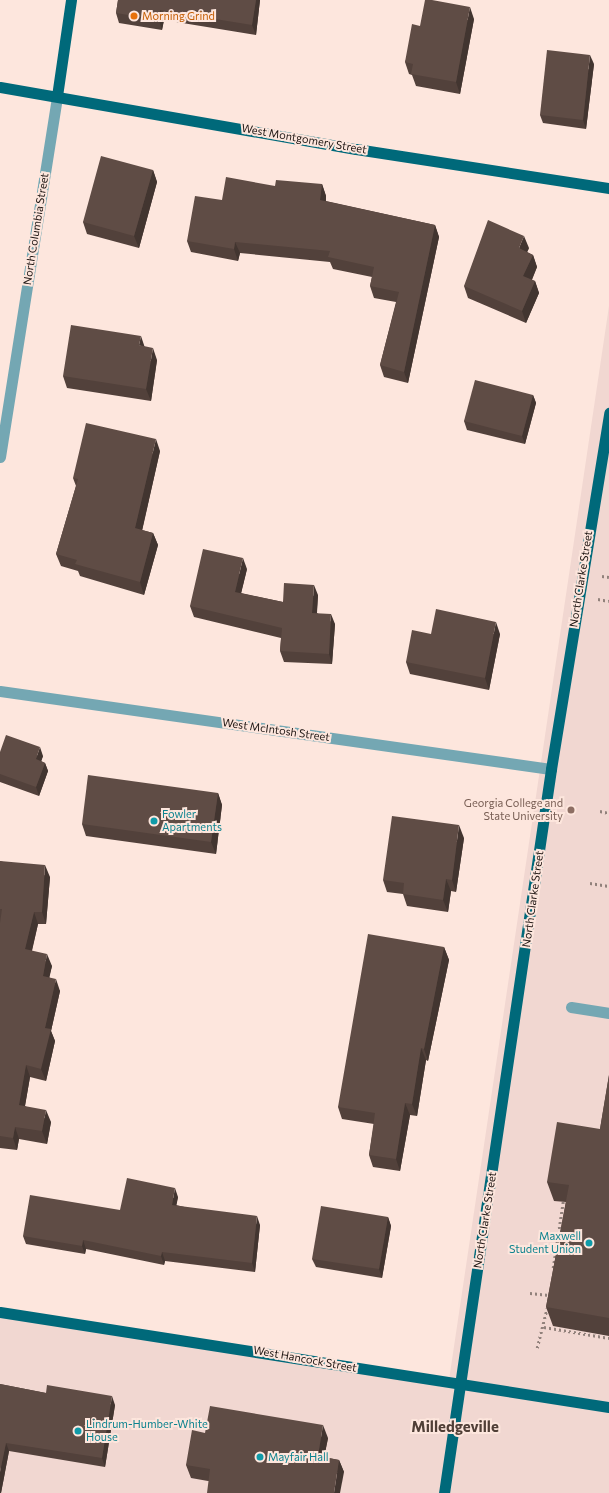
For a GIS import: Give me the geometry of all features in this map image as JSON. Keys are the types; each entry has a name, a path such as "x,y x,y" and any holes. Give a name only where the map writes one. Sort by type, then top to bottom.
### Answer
{"main road":[{"name":"North Columbia Street","path":"57,96 71,0"},
{"name":"West Montgomery Street","path":"0,87 356,149 609,188"},
{"name":"North Clarke Street","path":"444,1493 551,769 609,413"},
{"name":"West Hancock Street","path":"0,1312 175,1337 460,1385 609,1407"}],"street":[{"name":"North Columbia Street","path":"0,457 57,96"},
{"name":"West McIntosh Street","path":"0,691 551,769"},
{"path":"571,1007 609,1013"}],"path":[{"path":"600,811 609,813"},
{"path":"590,882 609,886"},
{"path":"553,1272 563,1202"},
{"path":"536,1348 544,1328 550,1287"},
{"path":"530,1293 549,1295"},
{"path":"544,1328 609,1338"}],"shaded area":[{"name":"Georgia College and State University","path":"609,306 609,1493 0,1493 0,1315 449,1380"}],"building":[{"path":"118,0 256,0 252,25 160,10 159,20 116,13"},
{"path":"425,0 470,7 456,82 411,74 413,64 405,62 412,24 420,26"},
{"path":"547,50 590,55 583,120 540,115"},
{"path":"101,156 153,170 134,236 83,222"},
{"path":"226,177 275,186 276,180 322,184 320,200 435,225 404,372 380,365 399,292 370,286 374,267 328,257 330,251 235,242 234,249 187,241 195,196 222,200"},
{"path":"488,220 524,236 519,248 533,255 523,276 535,281 522,311 464,286"},
{"path":"71,325 141,336 139,345 153,348 146,389 63,376"},
{"path":"475,380 533,395 522,436 464,421"},
{"path":"86,423 156,439 135,528 153,533 140,582 75,564 77,560 56,554 78,479 73,478"},
{"path":"203,549 243,558 235,592 283,602 284,583 314,585 312,613 331,614 329,654 280,651 282,628 190,606"},
{"path":"436,609 496,622 485,678 406,662 412,630 431,634"},
{"path":"6,735 40,747 36,759 45,763 36,787 0,774 0,752"},
{"name":"Fowler Apartments","path":"88,775 218,793 211,842 82,824"},
{"path":"392,816 459,825 452,880 446,879 443,900 403,894 404,883 383,880"},
{"path":"0,861 45,865 42,912 34,912 25,949 47,954 43,976 56,979 45,1028 51,1029 41,1069 26,1065 19,1105 46,1110 42,1131 15,1127 13,1138 0,1136 0,923 2,909 0,909"},
{"path":"368,934 444,947 424,1049 421,1048 412,1104 405,1103 396,1159 369,1155 375,1113 338,1107"},
{"name":"Maxwell Student Union","path":"609,1075 609,1318 546,1307 569,1185 547,1182 557,1122 600,1129"},
{"path":"127,1178 175,1188 172,1205 257,1216 252,1263 162,1252 161,1256 83,1240 82,1246 23,1236 30,1195 120,1210"},
{"path":"321,1206 388,1217 379,1269 312,1259"},
{"path":"0,1384 46,1393 47,1385 112,1396 102,1458 6,1443 0,1472"},
{"name":"Mayfair Hall","path":"210,1406 323,1425 318,1456 339,1460 334,1493 207,1493 210,1469 186,1465 192,1430 205,1433"}],"place":[{"name":"Morning Grind","path":"134,16"},
{"name":"Georgia College and State University","path":"571,810"},
{"name":"Fowler Apartments","path":"154,821"},
{"name":"Maxwell Student Union","path":"589,1243"},
{"name":"Lindrum-Humber-White House","path":"78,1431"},
{"name":"Mayfair Hall","path":"260,1457"}],"district":[{"name":"Milledgeville","path":"455,1427"}]}
